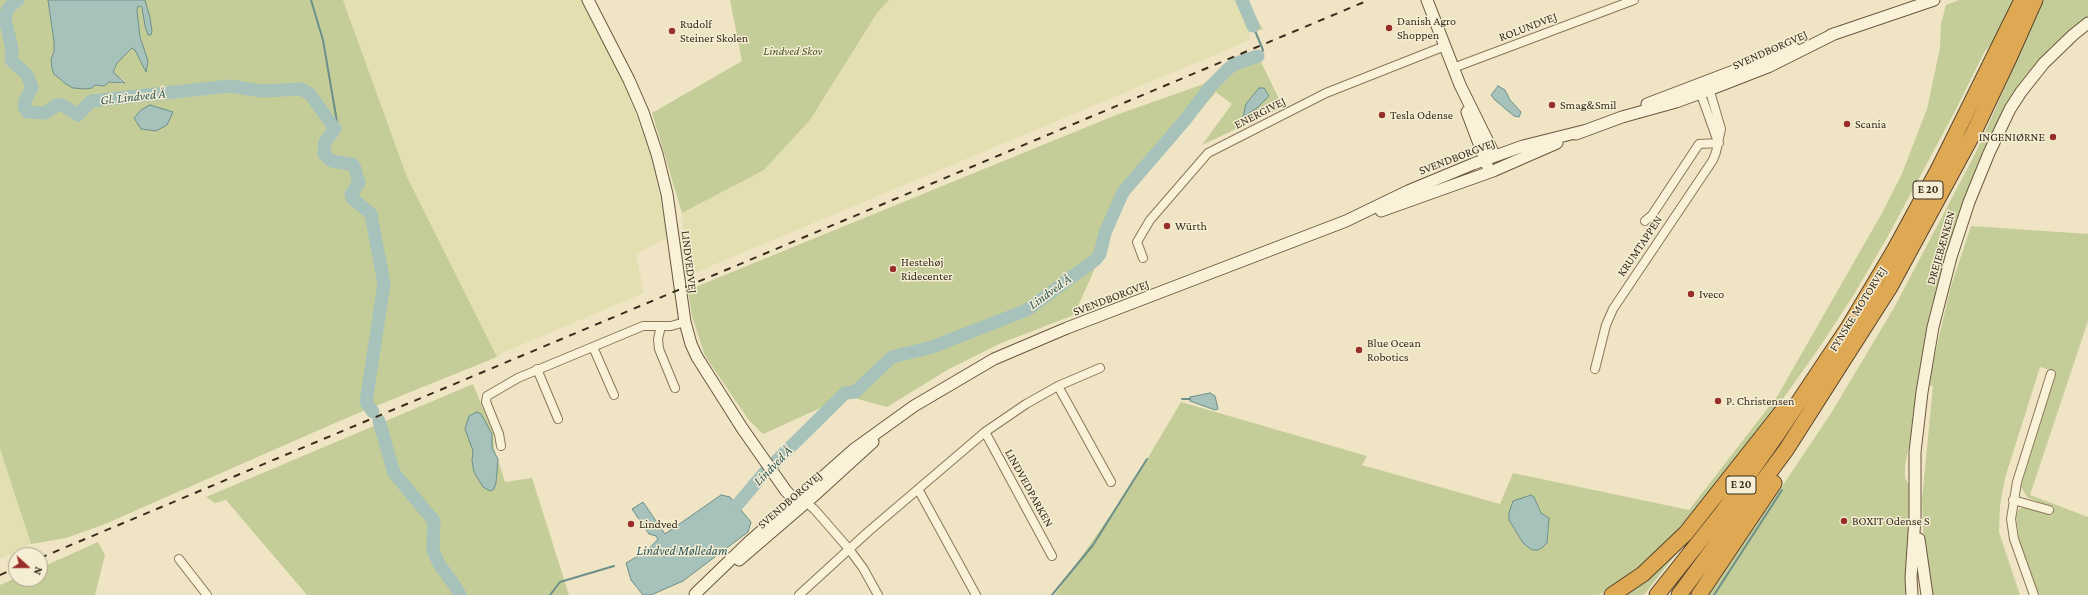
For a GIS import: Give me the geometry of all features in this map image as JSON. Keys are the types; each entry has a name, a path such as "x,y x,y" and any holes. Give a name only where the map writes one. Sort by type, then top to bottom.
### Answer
{"highway":[{"name":"FYNSKE MOTORVEJ","path":"1657,595 1722,513 1819,372 1856,314 1917,210 1969,111 2022,0"},
{"name":"FYNSKE MOTORVEJ","path":"1679,595 1786,450 1890,287 1974,132 2035,0"},
{"path":"1699,595 1754,513 1857,352 1890,287"},
{"path":"1612,595 1643,574 1686,533 1722,489 1780,412 1819,372"}],"main road":[{"name":"LINDVEDVEJ","path":"588,0 630,80 657,154 667,194 684,322 697,357 786,491 801,501"},
{"path":"1427,0 1460,84 1496,156"},
{"name":"SVENDBORGVEJ","path":"1862,24 1910,0"},
{"name":"SVENDBORGVEJ","path":"695,594 757,546 853,450 929,396 994,359 1068,328 1346,221 1408,191 1488,165 1622,117 1676,102 1703,87 1767,56 1934,0"},
{"name":"DREJEBÆNKEN","path":"1912,595 1911,578 1915,518 1915,452 1922,392 1933,327 1951,257 1972,195 1989,153 2010,109 2036,72 2088,23"},
{"path":"2061,47 2088,29"},
{"path":"1460,84 1488,165"},
{"name":"SVENDBORGVEJ","path":"1346,221 1370,216 1488,165 1496,156 1583,131"},
{"name":"DREJEBÆNKEN","path":"1915,518 1927,595"}],"street":[{"name":"ROLUNDVEJ","path":"1453,68 1634,0"},
{"name":"ENERGIVEJ","path":"1143,258 1137,242 1150,220 1208,153 1326,93 1445,46"},
{"path":"1703,87 1719,143"},
{"name":"KRUMTAPPEN","path":"1595,369 1606,325 1613,309 1713,160 1719,143 1699,144 1652,215 1645,221"},
{"path":"501,446 499,434 486,402 486,396 537,369 643,326 671,326 684,322"},
{"path":"661,326 657,344 675,388"},
{"path":"593,347 614,395"},
{"path":"799,595 849,549 985,432 1019,408 1058,386 1100,368"},
{"path":"537,369 558,419"},
{"path":"2034,595 2014,539 2012,519 2013,500 2017,482 2051,374"},
{"path":"1058,386 1111,482"},
{"name":"LINDVEDPARKEN","path":"985,432 1052,556"},
{"path":"918,489 976,595"},
{"path":"2013,500 2049,510"},
{"path":"801,501 816,510 849,549 863,568 878,595"},
{"path":"179,558 207,595"}],"shaded area":[{"path":"343,0 581,0 625,86 651,156 668,237 636,254 644,293 504,352 497,357 407,177"},
{"path":"889,0 1235,0 1249,32 1250,40 687,276 682,213 764,170 810,120 877,13"},
{"path":"0,449 31,544 25,547 8,547 8,555 0,559"}],"green space":[{"path":"0,0 48,0 54,41 54,52 51,59 54,74 66,84 80,89 109,82 123,84 125,81 113,73 117,63 132,48 135,49 138,55 146,56 140,37 137,11 137,6 142,7 148,35 152,31 145,0 343,0 407,177 497,357 344,419 105,524 66,538 31,544 0,449"},
{"name":"Lindved Skov","path":"730,0 889,0 877,13 810,120 764,170 682,213 652,113 742,61"},
{"path":"1235,0 1245,0 1263,29 1249,32"},
{"path":"1959,0 2013,0 1993,43 1985,51 1954,113 1888,236 1853,296 1821,345 1785,396 1709,495 1668,542 1640,568 1607,591 1598,595 1055,595 1136,478 1181,402 1367,456 1362,465 1500,504 1513,473 1689,510 1778,395 1882,213 1901,176 1927,109 1940,48 1941,24 1946,5","holes":["1531,495 1534,497 1541,513 1549,518 1509,513 1512,505"]},
{"path":"2044,0 2088,0 2088,18 2051,47 2017,87 1998,120 1952,234 1930,312 1921,363 1913,429 1905,465 1905,478 1910,487 1909,595 1709,595 1830,415 1895,306 1976,152"},
{"name":"Hestehøj Ridecenter","path":"1258,56 1283,107 1202,145 1232,104 1216,92 1127,197 1074,315 999,344 949,369 887,407 847,396 763,434 748,419 705,356 692,316 688,290 1116,115 1218,79 1237,63"},
{"path":"1971,226 2088,234 2088,321 2030,495 2088,517 2088,595 2039,595 2020,544 2016,516 2019,509 2024,507 2032,508 2052,515 2054,507 2028,498 2021,487 2056,372 2040,367 2005,478 2000,505 1999,532 2020,595 1931,595 1924,551 1922,499 1933,386 1928,385 1950,289"},
{"path":"473,384 493,433 494,448 505,482 532,478 569,595 307,595 226,500 215,503 206,497"},
{"path":"1687,540 1644,595 1620,595"},
{"path":"98,542 105,555 95,595 0,595 0,585 8,582 8,587 48,587 48,564"}],"water":[{"path":"48,0 145,0 150,18 152,31 151,35 148,35 145,26 142,7 138,6 137,11 140,37 148,61 146,72 135,50 132,48 117,63 113,72 125,83 109,82 104,86 95,85 92,88 86,89 73,88 66,84 54,74 52,69 51,59 54,52 54,41"},
{"path":"1498,86 1505,90 1510,100 1521,112 1519,117 1514,116 1491,95"},
{"path":"1259,88 1264,88 1269,96 1257,108 1243,117 1246,104"},
{"path":"150,105 173,112 167,125 156,131 141,129 134,118 141,110"},
{"path":"1210,393 1215,396 1218,409 1215,410 1190,401 1190,397"},
{"path":"477,412 481,414 492,434 492,448 498,459 496,483 494,489 490,491 483,487 474,472 472,461 473,451 465,429 469,416"},
{"name":"Lindved Mølledam","path":"721,495 730,497 751,522 748,532 683,581 651,595 643,595 631,580 626,563 648,550 658,539 656,536 649,534 632,509 643,502 665,534"},
{"path":"1531,495 1534,497 1541,513 1549,518 1547,543 1538,550 1532,550 1523,543 1509,520 1509,513 1513,501"}],"waterway":[{"name":"Gl. Lindved Å","path":"18,0 8,8 5,18 12,49 11,60 27,75 32,87 25,101 24,107 27,112 45,113 57,105 62,105 78,115 91,101 230,86 262,91 301,89 310,94 335,129 325,142 324,154 332,161 351,164 354,166 359,183 351,194 352,198 371,214 384,284 366,402 373,412"},
{"path":"311,0 323,40 337,122 335,129"},
{"name":"Lindved Å","path":"1242,0 1253,26"},
{"name":"Lindved Å","path":"1253,26 1263,50 1261,55 1258,56"},
{"name":"Lindved Å","path":"738,504 765,472 845,393 855,392 892,357 932,347 1027,310 1095,260 1100,254 1105,233 1123,192 1185,120 1210,87 1229,68 1237,63 1258,56"},
{"path":"1182,399 1190,399"},
{"path":"379,421 394,473 434,521 433,550 439,564 460,595"},
{"path":"1052,595 1093,545 1147,459"},
{"path":"1714,595 1782,490"},
{"path":"550,595 560,582 614,566"}],"railway":[{"path":"48,555 1369,0"},
{"path":"0,575 8,572"}],"place":[{"name":"Danish Agro Shoppen","path":"1389,28"},
{"name":"Rudolf Steiner Skolen","path":"672,31"},
{"name":"Smag&Smil","path":"1552,105"},
{"name":"Tesla Odense","path":"1382,115"},
{"name":"Scania","path":"1847,124"},
{"name":"INGENIØRNE","path":"2053,137"},
{"name":"Würth","path":"1167,226"},
{"name":"Hestehøj Ridecenter","path":"893,269"},
{"name":"Iveco","path":"1691,294"},
{"name":"Blue Ocean Robotics","path":"1359,350"},
{"name":"P. Christensen","path":"1718,401"},
{"name":"BOXIT Odense S","path":"1844,521"},
{"name":"Lindved","path":"631,524"}]}
